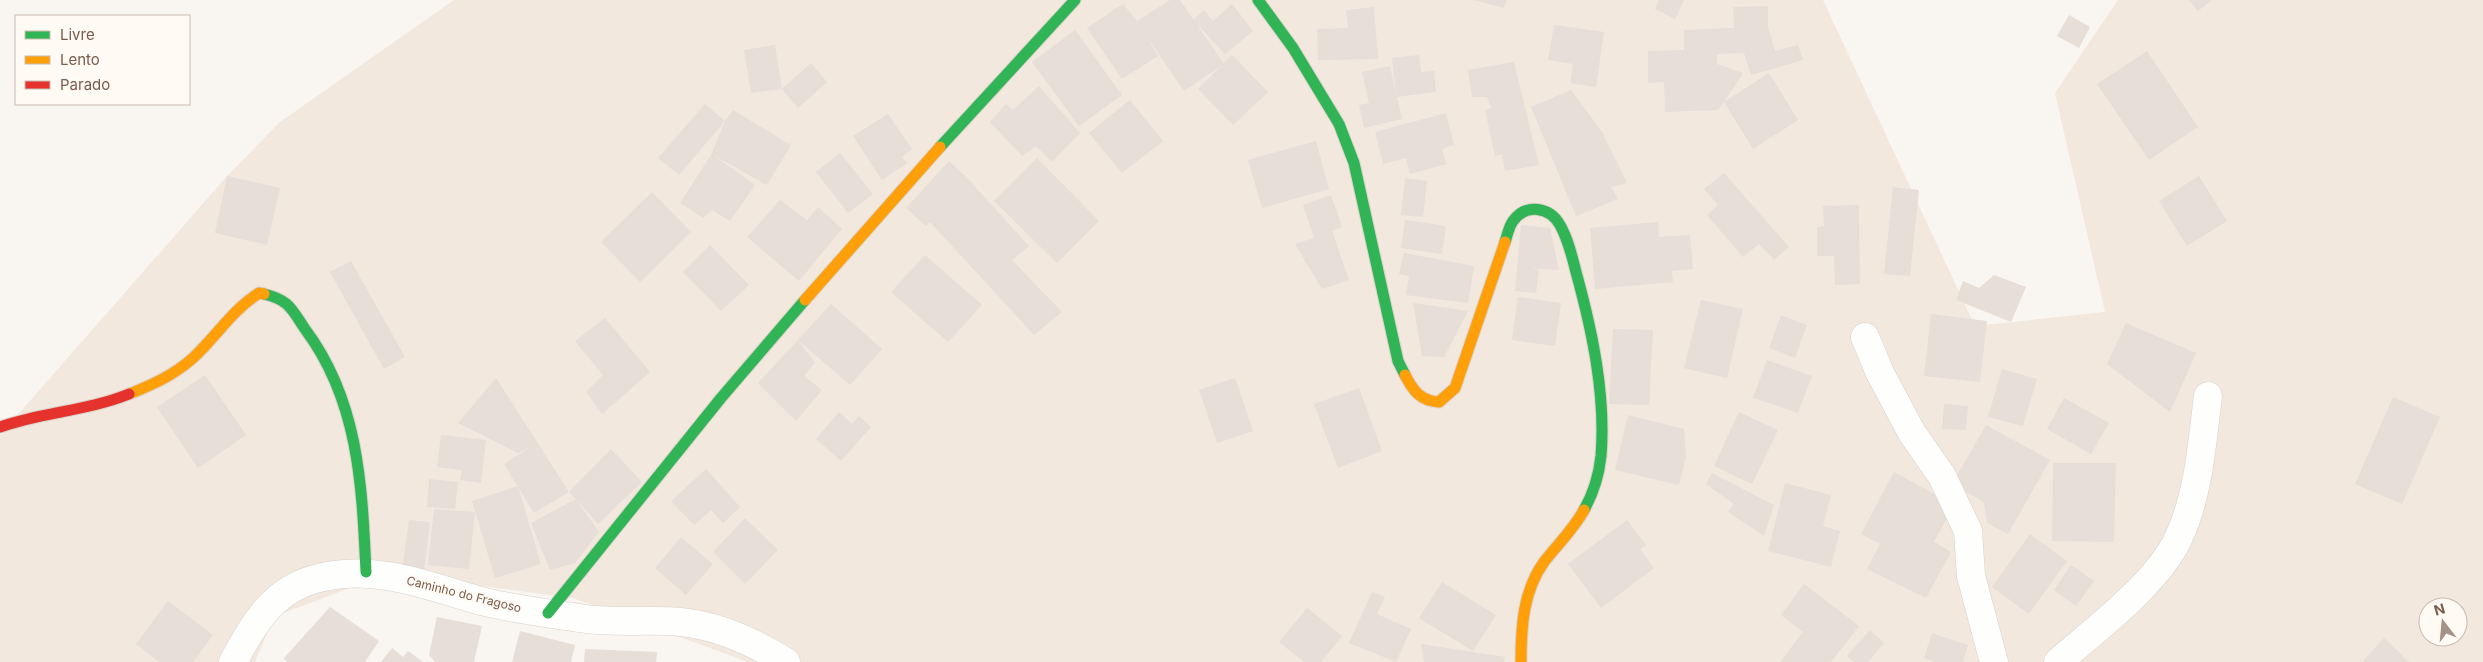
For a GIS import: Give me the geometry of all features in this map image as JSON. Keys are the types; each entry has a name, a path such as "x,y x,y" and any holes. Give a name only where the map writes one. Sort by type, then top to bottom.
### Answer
{"street":[{"path":"548,613 727,390 905,185 1075,0"},
{"path":"1258,0 1293,48 1339,124 1354,163 1398,361 1407,381 1419,397 1428,403 1439,402 1455,388 1512,221 1520,214 1540,209 1552,212 1560,222 1568,243 1587,317 1601,408 1601,447 1596,482 1582,513 1570,532 1537,573 1526,600 1520,628 1521,662"},
{"path":"0,427 110,401 144,388 172,374 192,360 240,305 259,293 281,298 316,343 336,381 347,415 358,455 363,501 366,572"},
{"path":"1865,337 1880,373 1912,433 1942,476 1968,530 1971,576 1994,662"},
{"path":"2058,662 2121,608 2165,562 2179,538 2190,507 2200,459 2208,396"},
{"name":"Caminho do Fragoso","path":"233,662 254,626 272,602 286,591 322,577 366,572 420,582 487,602 548,613 589,619 699,624 767,650 786,662"}],"shaded area":[{"path":"454,0 1823,0 1975,326 2105,312 2055,93 2118,0 2483,0 2483,662 748,662 573,598 388,574 275,616 255,662 0,662 0,435 227,176 280,122"}],"building":[{"path":"1170,0 1180,0 1224,64 1184,91 1145,34 1158,56 1122,79 1087,28 1123,4 1137,21"},
{"path":"1474,0 1507,0 1504,8"},
{"path":"1659,0 1684,0 1675,19 1655,9"},
{"path":"2189,0 2212,0 2198,11"},
{"path":"1232,4 1253,31 1225,54 1193,20 1204,10 1213,21"},
{"path":"1768,6 1768,27 1775,51 1798,45 1803,60 1751,75 1744,53 1717,54 1717,64 1743,73 1718,110 1665,112 1664,82 1648,83 1648,51 1684,50 1684,30 1734,28 1733,7"},
{"path":"1374,7 1378,59 1318,60 1317,29 1348,28 1346,10"},
{"path":"2069,15 2090,27 2079,48 2057,36"},
{"path":"1554,25 1604,32 1596,87 1570,83 1573,64 1548,60"},
{"path":"1075,30 1122,95 1079,126 1032,62"},
{"path":"775,45 782,89 751,93 744,50"},
{"path":"2147,51 2198,127 2149,160 2097,84"},
{"path":"1232,55 1268,92 1233,125 1198,89"},
{"path":"1419,55 1421,72 1434,71 1436,92 1397,97 1402,119 1364,128 1359,105 1369,103 1362,72 1390,66 1396,95 1392,58"},
{"path":"1514,62 1539,165 1505,171 1502,154 1495,156 1485,110 1491,108 1487,97 1472,97 1468,70"},
{"path":"811,63 827,82 798,108 782,89"},
{"path":"1769,73 1798,120 1753,149 1724,102"},
{"path":"1039,86 1080,133 1052,162 1036,146 1022,156 990,122 1006,104 1013,110"},
{"path":"1571,90 1602,132 1627,183 1611,187 1618,199 1576,216 1531,107"},
{"path":"1130,100 1163,141 1122,173 1089,133"},
{"path":"705,104 725,121 679,175 658,158"},
{"path":"733,110 791,145 767,185 713,155 755,185 730,221 712,210 703,218 680,203 711,155 725,121"},
{"path":"1446,113 1454,145 1442,149 1446,164 1410,174 1406,158 1383,164 1375,132"},
{"path":"888,114 912,149 902,157 907,163 882,180 853,136"},
{"path":"1316,141 1329,189 1262,208 1248,160"},
{"path":"840,153 873,194 848,213 816,172"},
{"path":"1037,158 1099,221 1057,263 994,201"},
{"path":"949,161 969,180 1029,246 1012,260 1062,312 1034,335 930,222 926,226 906,208"},
{"path":"1724,173 1789,247 1774,260 1759,244 1743,257 1707,215 1718,205 1704,189"},
{"path":"227,176 280,188 267,245 215,233"},
{"path":"2199,176 2227,221 2187,246 2159,201"},
{"path":"1405,178 1427,181 1423,217 1401,215"},
{"path":"1893,187 1919,190 1910,276 1884,274"},
{"path":"652,192 691,232 640,282 601,242"},
{"path":"1331,195 1342,227 1332,231 1349,280 1322,289 1295,244 1314,238 1303,205"},
{"path":"780,200 807,220 818,207 842,229 799,281 747,237"},
{"path":"1859,205 1860,284 1835,285 1834,256 1817,256 1817,227 1824,226 1823,206"},
{"path":"1405,220 1446,226 1442,254 1401,248"},
{"path":"1658,222 1659,237 1690,235 1693,269 1672,271 1673,282 1595,289 1590,228"},
{"path":"1521,225 1550,228 1559,270 1531,268 1539,270 1536,293 1515,291"},
{"path":"710,245 749,285 721,311 683,272"},
{"path":"1404,253 1474,266 1468,303 1406,295 1409,276 1399,274"},
{"path":"925,255 982,305 948,342 891,292"},
{"path":"351,261 405,357 384,369 330,272"},
{"path":"1994,275 2026,287 2011,322 1956,300 1963,281 1979,288"},
{"path":"1518,297 1561,303 1555,346 1512,340"},
{"path":"1701,300 1743,309 1727,378 1684,368"},
{"path":"1413,303 1468,311 1444,357 1422,356"},
{"path":"831,304 882,349 850,385 798,340"},
{"path":"1931,314 1987,321 1980,382 1924,376"},
{"path":"1781,315 1807,325 1795,358 1769,348"},
{"path":"605,318 650,372 602,414 586,392 603,375 575,341"},
{"path":"2126,323 2196,353 2170,412 2107,364"},
{"path":"1613,329 1653,330 1649,405 1609,404"},
{"path":"798,340 815,363 804,376 822,390 796,421 758,383"},
{"path":"1767,360 1812,376 1798,413 1753,398"},
{"path":"2002,369 2037,379 2023,426 1988,417"},
{"path":"205,375 246,435 198,468 157,407"},
{"path":"496,378 569,492 534,513 504,464 532,446 518,453 458,423"},
{"path":"1235,378 1253,431 1217,443 1199,390"},
{"path":"1359,388 1382,451 1338,468 1314,404"},
{"path":"2393,397 2440,417 2402,504 2355,484"},
{"path":"2064,398 2109,423 2091,454 2047,429"},
{"path":"1944,404 1968,406 1966,430 1942,429"},
{"path":"839,412 852,424 859,416 871,427 841,461 816,439"},
{"path":"1739,412 1778,430 1752,484 1714,466"},
{"path":"1628,415 1684,429 1686,457 1679,485 1615,470"},
{"path":"1986,425 2050,460 2008,534 1987,523 1984,502 1952,484"},
{"path":"441,435 486,440 481,483 460,480 462,470 437,467"},
{"path":"611,449 642,482 598,524 569,492"},
{"path":"2053,463 2116,463 2114,542 2052,541"},
{"path":"706,469 740,507 723,523 711,510 694,525 671,501"},
{"path":"1894,472 1954,505 1934,542 1951,552 1926,598 1867,569 1880,544 1861,534"},
{"path":"1712,473 1774,505 1764,536 1728,512 1734,504 1706,484"},
{"path":"429,479 458,482 455,509 427,507"},
{"path":"1785,483 1831,495 1823,526 1840,531 1831,567 1768,551"},
{"path":"518,486 541,564 495,578 472,501"},
{"path":"576,499 599,532 575,563 550,570 531,523"},
{"path":"434,509 475,512 469,569 428,565"},
{"path":"745,518 778,550 745,584 713,552"},
{"path":"409,520 430,522 424,573 402,571"},
{"path":"1627,520 1646,545 1640,549 1654,568 1601,608 1568,564"},
{"path":"2030,534 2067,561 2029,614 1992,587"},
{"path":"681,537 713,564 686,595 655,568"},
{"path":"2071,565 2094,581 2076,606 2054,590"},
{"path":"1442,582 1496,615 1473,651 1419,618"},
{"path":"1804,584 1859,626 1831,662 1780,662 1803,632 1781,615"},
{"path":"1372,592 1385,597 1377,614 1411,629 1396,662 1349,643"},
{"path":"168,601 213,635 193,662 159,662 136,644"},
{"path":"330,607 379,641 365,662 287,662 284,658"},
{"path":"1307,608 1342,636 1321,662 1304,662 1279,642"},
{"path":"437,617 482,626 474,662 435,662 429,655"},
{"path":"1870,630 1884,643 1868,662 1854,662 1847,656"},
{"path":"520,631 575,645 571,662 512,662"},
{"path":"1932,633 1968,645 1963,662 1936,662 1924,658"},
{"path":"2384,638 2409,662 2362,662"},
{"path":"1421,644 1505,657 1504,662 1424,662"},
{"path":"392,648 403,657 408,651 423,662 381,662"},
{"path":"585,649 657,652 656,662 584,662"}],"traffic: fast":[{"path":"940,147 1075,0"},
{"path":"1258,0 1293,48 1339,124 1354,163 1398,361 1405,375"},
{"path":"1505,242 1513,221 1518,215 1531,210 1544,211 1556,219 1568,242 1582,294 1600,386 1601,456 1593,491 1584,510"},
{"path":"264,294 279,299 289,306 323,357 337,385 347,415 359,476 366,572"},
{"path":"548,613 721,398 805,300"}],"traffic: slow":[{"path":"805,300 940,147"},
{"path":"1405,375 1418,394 1427,400 1439,402 1455,388 1505,242"},
{"path":"129,394 178,370 193,358 241,307 259,293 264,294"},
{"path":"1521,662 1523,623 1527,597 1544,562 1570,531 1584,510"}],"traffic: jam":[{"path":"0,427 113,400 129,394"}]}
